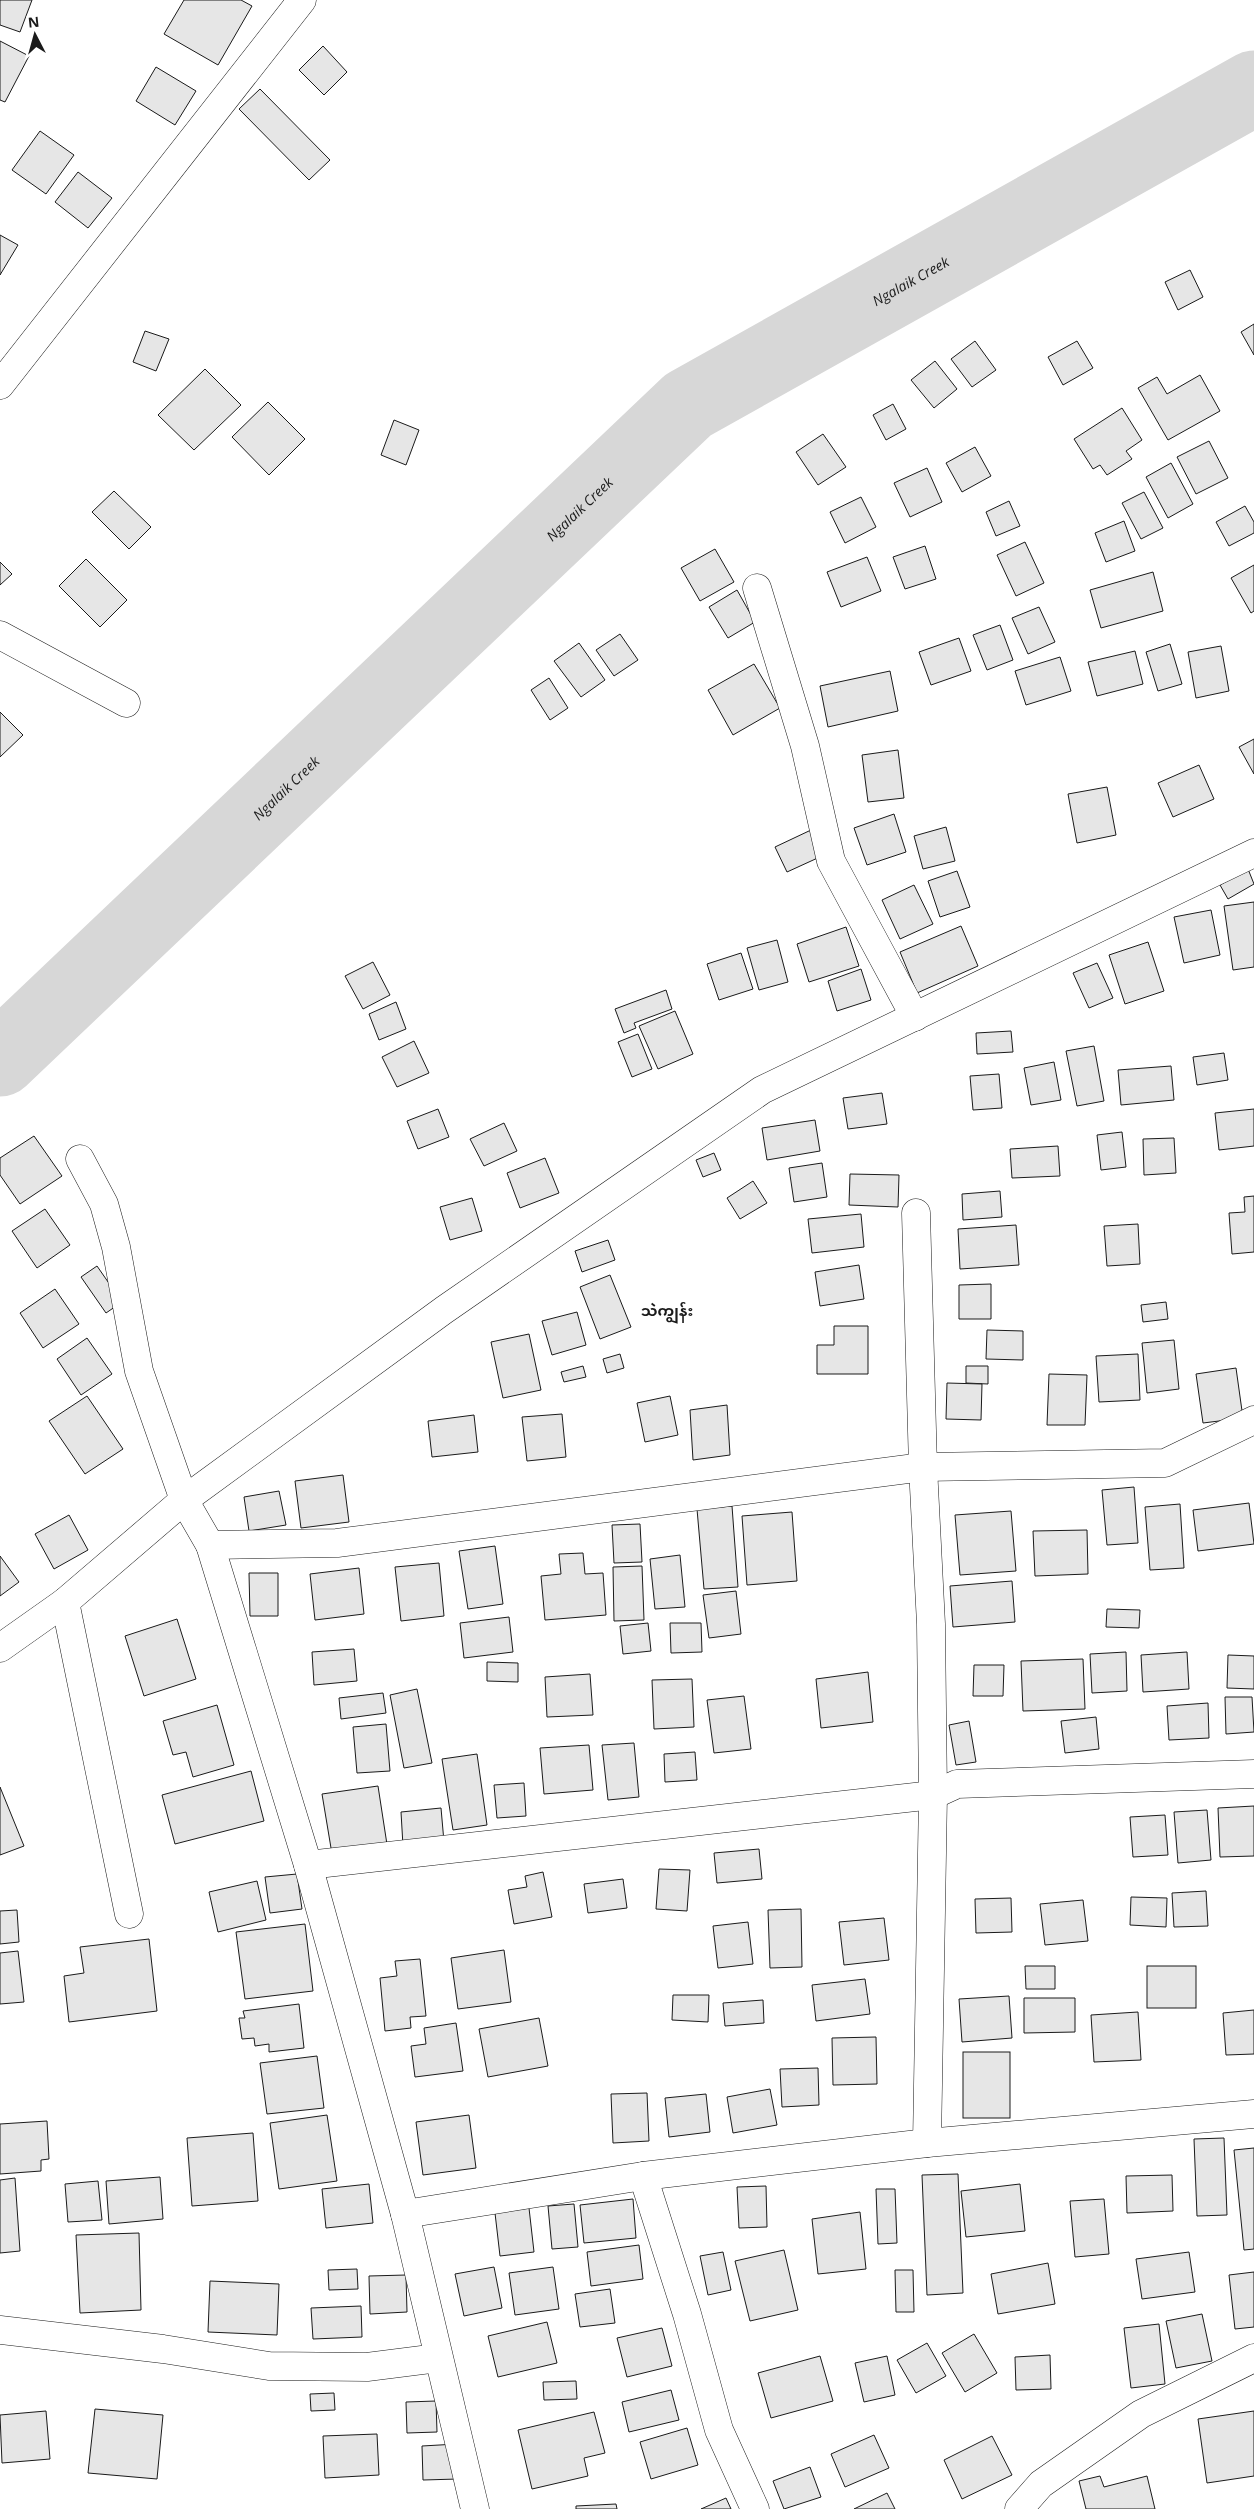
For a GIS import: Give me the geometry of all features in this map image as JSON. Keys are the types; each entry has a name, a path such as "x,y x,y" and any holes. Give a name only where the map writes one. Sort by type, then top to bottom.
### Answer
{"street":[{"path":"0,385 297,1"},
{"path":"757,588 805,746 831,861 915,1016"},
{"path":"0,635 126,703"},
{"path":"0,1648 65,1602 184,1500 444,1310 762,1090 1254,853"},
{"path":"80,1159 104,1204 116,1247 139,1372 184,1500 210,1545 308,1865 405,2214 475,2509"},
{"path":"916,1214 923,1467 931,1624 933,1795 927,2143"},
{"path":"210,1545 337,1543 923,1467 1166,1464 1254,1420"},
{"path":"65,1602 129,1914"},
{"path":"308,1865 933,1795 957,1784 1254,1774"},
{"path":"405,2214 643,2176 927,2143 1254,2114"},
{"path":"643,2176 686,2314 719,2430 755,2509"},
{"path":"0,2330 163,2350 269,2366 367,2367 438,2358"},
{"path":"1019,2509 1041,2484 1140,2414 1254,2358"}],"building":[{"path":"0,0 32,0 20,32 0,25"},
{"path":"184,0 241,0 252,6 218,65 164,34"},
{"path":"0,41 29,56 5,102 0,100"},
{"path":"323,46 347,72 324,95 299,70"},
{"path":"156,67 196,91 175,125 136,101"},
{"path":"260,89 330,160 309,180 239,109"},
{"path":"40,131 74,155 46,194 12,170"},
{"path":"78,172 112,198 88,228 55,202"},
{"path":"0,235 18,245 0,275"},
{"path":"1190,270 1203,297 1178,310 1165,282"},
{"path":"1254,324 1254,355 1241,332"},
{"path":"145,331 169,339 156,371 133,362"},
{"path":"975,341 996,370 972,387 951,359"},
{"path":"1077,341 1093,368 1063,385 1048,357"},
{"path":"935,361 957,389 934,408 911,380"},
{"path":"205,369 241,405 194,450 158,415"},
{"path":"1200,375 1220,411 1168,440 1138,388 1157,377 1167,394"},
{"path":"268,402 305,439 269,475 232,437"},
{"path":"893,404 906,429 886,440 873,415"},
{"path":"1122,408 1142,440 1126,451 1132,459 1107,475 1100,465 1093,469 1074,439"},
{"path":"394,420 419,430 406,465 381,455"},
{"path":"823,434 846,467 818,485 796,452"},
{"path":"1209,441 1228,478 1196,494 1177,457"},
{"path":"975,447 991,476 962,492 946,463"},
{"path":"1171,463 1193,504 1168,518 1146,477"},
{"path":"927,468 942,502 910,517 894,483"},
{"path":"114,491 151,527 129,549 92,512"},
{"path":"1144,492 1163,528 1141,539 1122,503"},
{"path":"861,497 876,527 845,543 830,512"},
{"path":"1009,501 1020,526 996,536 986,512"},
{"path":"1245,506 1254,522 1254,533 1229,546 1216,522"},
{"path":"1124,521 1135,551 1106,562 1095,533"},
{"path":"1025,542 1044,583 1016,596 997,555"},
{"path":"925,546 936,579 905,589 893,557"},
{"path":"715,549 734,582 700,601 681,568"},
{"path":"867,557 881,591 841,607 827,572"},
{"path":"86,559 127,600 100,627 59,586"},
{"path":"0,562 12,574 0,585"},
{"path":"1254,565 1254,611 1251,613 1231,578"},
{"path":"1153,572 1163,611 1101,628 1090,590"},
{"path":"737,590 755,622 728,638 709,607"},
{"path":"1039,607 1055,642 1028,654 1012,618"},
{"path":"1000,625 1013,660 987,670 973,635"},
{"path":"620,634 638,660 614,676 596,650"},
{"path":"959,638 971,671 931,685 919,652"},
{"path":"579,643 605,680 581,697 554,661"},
{"path":"1170,644 1182,684 1158,691 1146,652"},
{"path":"1221,646 1229,691 1196,698 1188,652"},
{"path":"1135,651 1143,684 1097,696 1088,662"},
{"path":"1060,657 1071,691 1026,705 1015,671"},
{"path":"754,664 780,708 733,735 708,690"},
{"path":"890,671 898,711 828,727 820,686"},
{"path":"549,678 568,708 550,720 531,690"},
{"path":"0,712 23,735 0,757"},
{"path":"1254,739 1254,774 1239,747"},
{"path":"898,750 904,798 868,802 862,755"},
{"path":"1199,765 1214,799 1173,817 1158,783"},
{"path":"1107,787 1116,835 1077,843 1068,794"},
{"path":"894,814 906,852 867,865 854,828"},
{"path":"946,827 955,861 923,869 914,836"},
{"path":"811,830 822,856 787,872 775,847"},
{"path":"1248,869 1254,884 1228,899 1220,885"},
{"path":"957,871 970,907 940,917 928,881"},
{"path":"914,885 933,924 900,939 882,900"},
{"path":"1254,902 1254,967 1233,970 1224,906"},
{"path":"1211,910 1220,955 1184,963 1174,917"},
{"path":"961,926 978,966 917,993 900,952"},
{"path":"846,927 859,966 809,982 797,944"},
{"path":"777,940 788,982 759,990 747,948"},
{"path":"1148,942 1164,991 1125,1004 1109,955"},
{"path":"741,953 753,989 719,1000 707,964"},
{"path":"373,962 390,995 363,1009 345,976"},
{"path":"1097,963 1113,998 1089,1008 1073,973"},
{"path":"861,969 871,1000 837,1011 828,981"},
{"path":"666,990 672,1009 634,1023 636,1028 624,1033 615,1009"},
{"path":"396,1002 406,1029 379,1040 369,1014"},
{"path":"675,1011 693,1054 658,1069 639,1026"},
{"path":"1011,1031 1013,1052 977,1054 976,1033"},
{"path":"638,1034 652,1069 632,1077 618,1042"},
{"path":"414,1041 429,1073 397,1087 382,1057"},
{"path":"1094,1046 1104,1101 1077,1106 1066,1051"},
{"path":"1224,1053 1228,1080 1197,1085 1193,1057"},
{"path":"1054,1062 1061,1100 1031,1105 1024,1068"},
{"path":"1171,1066 1174,1100 1121,1105 1118,1070"},
{"path":"999,1074 1002,1108 973,1110 970,1076"},
{"path":"882,1093 887,1124 848,1129 843,1098"},
{"path":"438,1109 449,1137 418,1149 407,1121"},
{"path":"1254,1109 1254,1146 1219,1150 1215,1113"},
{"path":"815,1120 820,1151 767,1160 762,1128"},
{"path":"504,1123 517,1151 484,1166 470,1139"},
{"path":"1122,1132 1126,1167 1101,1170 1097,1135"},
{"path":"34,1136 62,1176 20,1204 0,1175 0,1158"},
{"path":"1174,1138 1176,1173 1144,1175 1143,1139"},
{"path":"1058,1146 1060,1176 1012,1178 1010,1149"},
{"path":"714,1153 721,1170 703,1177 696,1160"},
{"path":"545,1158 559,1193 520,1208 507,1173"},
{"path":"822,1163 827,1197 794,1202 789,1168"},
{"path":"850,1174 899,1175 898,1207 849,1205"},
{"path":"753,1181 767,1203 740,1219 727,1198"},
{"path":"1000,1191 1002,1217 963,1220 962,1194"},
{"path":"1254,1196 1254,1252 1232,1254 1229,1213 1245,1212 1244,1197"},
{"path":"472,1198 482,1231 450,1240 440,1207"},
{"path":"45,1209 70,1245 37,1268 12,1231"},
{"path":"861,1214 864,1247 812,1253 808,1219"},
{"path":"1138,1224 1140,1264 1107,1266 1104,1226"},
{"path":"1016,1225 1019,1265 960,1269 958,1229"},
{"path":"608,1240 615,1260 582,1272 575,1251"},
{"path":"859,1265 864,1299 820,1306 815,1272"},
{"path":"97,1266 122,1302 106,1313 81,1277"},
{"path":"610,1275 631,1327 600,1339 580,1287"},
{"path":"991,1284 991,1319 959,1319 959,1285"},
{"path":"55,1289 79,1324 43,1348 20,1313"},
{"path":"1166,1302 1168,1319 1143,1322 1141,1305"},
{"path":"577,1312 586,1345 552,1355 542,1321"},
{"path":"834,1326 868,1326 868,1374 817,1374 817,1345 834,1345"},
{"path":"987,1330 1023,1331 1023,1360 986,1359"},
{"path":"529,1334 541,1390 503,1398 491,1342"},
{"path":"87,1338 112,1374 81,1395 57,1359"},
{"path":"1174,1340 1179,1389 1147,1393 1142,1343"},
{"path":"620,1354 624,1368 607,1373 603,1359"},
{"path":"1138,1354 1140,1400 1099,1402 1096,1356"},
{"path":"583,1366 586,1377 564,1382 561,1372"},
{"path":"966,1366 988,1366 988,1384 966,1383"},
{"path":"1236,1368 1243,1418 1203,1423 1196,1374"},
{"path":"1049,1374 1087,1375 1085,1425 1047,1425"},
{"path":"947,1383 982,1384 981,1420 946,1419"},
{"path":"87,1396 123,1449 85,1474 49,1421"},
{"path":"670,1396 678,1435 645,1442 637,1403"},
{"path":"727,1405 730,1455 693,1460 690,1410"},
{"path":"562,1414 566,1457 527,1461 522,1417"},
{"path":"474,1415 478,1452 432,1457 428,1421"},
{"path":"343,1475 349,1522 301,1528 295,1481"},
{"path":"1134,1487 1138,1543 1107,1545 1102,1490"},
{"path":"279,1491 286,1525 249,1531 244,1497"},
{"path":"1249,1503 1254,1544 1198,1551 1193,1510"},
{"path":"1180,1504 1184,1568 1150,1570 1145,1507"},
{"path":"732,1506 738,1587 704,1589 697,1509"},
{"path":"1011,1511 1016,1571 960,1575 955,1515"},
{"path":"792,1512 797,1581 747,1585 742,1516"},
{"path":"69,1515 88,1550 54,1569 35,1534"},
{"path":"640,1524 642,1562 614,1563 612,1525"},
{"path":"1087,1530 1088,1574 1035,1576 1033,1531"},
{"path":"495,1546 503,1604 468,1609 459,1551"},
{"path":"583,1553 585,1574 603,1573 606,1615 545,1620 541,1576 561,1574 559,1554"},
{"path":"680,1555 685,1607 655,1609 650,1559"},
{"path":"0,1556 19,1582 0,1596"},
{"path":"439,1563 444,1616 401,1621 395,1567"},
{"path":"642,1566 644,1620 614,1621 613,1567"},
{"path":"359,1568 364,1614 315,1620 310,1574"},
{"path":"249,1573 278,1573 278,1616 250,1616"},
{"path":"1012,1581 1015,1622 953,1627 950,1586"},
{"path":"736,1591 741,1634 709,1638 703,1595"},
{"path":"1107,1609 1140,1610 1139,1628 1106,1627"},
{"path":"509,1617 513,1652 464,1658 460,1623"},
{"path":"177,1619 196,1679 144,1696 125,1636"},
{"path":"648,1623 651,1651 623,1654 620,1626"},
{"path":"670,1623 701,1623 702,1652 671,1653"},
{"path":"354,1649 357,1681 314,1685 312,1652"},
{"path":"1126,1652 1127,1691 1092,1693 1090,1654"},
{"path":"1187,1652 1189,1689 1143,1692 1141,1655"},
{"path":"1228,1655 1254,1656 1254,1689 1227,1688"},
{"path":"1083,1659 1085,1709 1023,1711 1021,1661"},
{"path":"487,1662 518,1663 518,1682 487,1681"},
{"path":"974,1665 1004,1665 1003,1696 973,1696"},
{"path":"868,1672 873,1722 821,1728 816,1679"},
{"path":"590,1674 593,1715 547,1717 545,1677"},
{"path":"692,1679 694,1727 654,1729 652,1680"},
{"path":"417,1689 432,1763 404,1768 390,1695"},
{"path":"383,1693 386,1713 341,1719 339,1698"},
{"path":"744,1696 751,1749 714,1753 707,1700"},
{"path":"1225,1697 1252,1697 1254,1732 1226,1734"},
{"path":"1208,1703 1209,1738 1169,1740 1167,1706"},
{"path":"217,1705 234,1765 193,1777 186,1752 173,1755 163,1721"},
{"path":"1096,1717 1099,1749 1065,1753 1061,1721"},
{"path":"969,1721 976,1762 956,1765 949,1725"},
{"path":"386,1724 390,1771 357,1773 353,1727"},
{"path":"634,1743 639,1797 608,1800 602,1745"},
{"path":"589,1745 593,1790 544,1794 540,1748"},
{"path":"695,1752 697,1780 665,1782 664,1754"},
{"path":"477,1754 487,1825 453,1830 442,1759"},
{"path":"251,1771 264,1821 175,1844 162,1795"},
{"path":"524,1783 526,1816 497,1818 494,1785"},
{"path":"378,1786 388,1851 333,1860 322,1794"},
{"path":"0,1787 24,1846 0,1855"},
{"path":"1254,1806 1254,1856 1220,1857 1218,1808"},
{"path":"441,1808 444,1842 403,1846 401,1812"},
{"path":"1207,1810 1211,1860 1178,1863 1174,1812"},
{"path":"1165,1815 1168,1855 1133,1857 1130,1817"},
{"path":"759,1849 762,1879 717,1883 714,1853"},
{"path":"659,1869 690,1870 687,1911 656,1909"},
{"path":"543,1872 552,1917 514,1924 508,1890 527,1887 525,1876"},
{"path":"297,1874 302,1909 270,1913 265,1877"},
{"path":"623,1879 627,1908 588,1913 584,1884"},
{"path":"257,1881 266,1920 218,1932 209,1892"},
{"path":"1206,1891 1208,1926 1174,1927 1172,1893"},
{"path":"1131,1897 1167,1898 1166,1927 1130,1925"},
{"path":"1011,1898 1012,1932 976,1933 975,1899"},
{"path":"1083,1900 1088,1941 1045,1945 1040,1904"},
{"path":"801,1909 802,1967 770,1968 768,1910"},
{"path":"17,1910 19,1942 0,1944 0,1911"},
{"path":"884,1918 889,1960 844,1965 839,1922"},
{"path":"748,1922 753,1964 718,1968 713,1926"},
{"path":"305,1924 313,1991 245,1999 236,1932"},
{"path":"149,1939 157,2011 69,2022 64,1976 84,1973 80,1947"},
{"path":"504,1950 511,2002 458,2009 451,1958"},
{"path":"18,1951 24,2002 0,2004 0,1953"},
{"path":"420,1959 426,2016 410,2017 411,2028 385,2031 380,1978 397,1976 395,1961"},
{"path":"1025,1966 1055,1966 1055,1989 1026,1989"},
{"path":"1147,1966 1196,1966 1196,2008 1147,2008"},
{"path":"865,1979 870,2014 816,2021 812,1985"},
{"path":"673,1995 709,1995 708,2022 672,2020"},
{"path":"1009,1996 1012,2038 962,2042 959,1999"},
{"path":"1024,1998 1075,1998 1075,2032 1024,2033"},
{"path":"763,2000 764,2023 725,2026 723,2003"},
{"path":"299,2004 304,2048 269,2052 269,2044 255,2046 254,2038 242,2039 239,2018 245,2018 243,2011"},
{"path":"1254,2010 1254,2054 1226,2055 1223,2013"},
{"path":"1138,2012 1141,2060 1094,2062 1091,2015"},
{"path":"539,2018 548,2066 488,2077 479,2029"},
{"path":"456,2023 463,2071 415,2077 411,2046 426,2044 424,2028"},
{"path":"876,2037 877,2084 833,2085 832,2038"},
{"path":"963,2052 1010,2052 1010,2118 963,2118"},
{"path":"317,2056 324,2108 267,2114 260,2063"},
{"path":"818,2068 819,2105 782,2107 780,2069"},
{"path":"770,2089 777,2125 733,2133 727,2097"},
{"path":"647,2093 649,2141 613,2143 611,2094"},
{"path":"706,2094 710,2132 669,2137 665,2098"},
{"path":"327,2115 337,2181 279,2189 270,2123"},
{"path":"469,2115 476,2168 423,2175 416,2122"},
{"path":"47,2121 49,2159 41,2160 41,2171 0,2174 0,2124"},
{"path":"253,2133 258,2201 192,2206 187,2138"},
{"path":"1224,2138 1227,2215 1197,2216 1194,2139"},
{"path":"1254,2148 1254,2249 1244,2250 1234,2150"},
{"path":"958,2174 963,2293 927,2295 922,2175"},
{"path":"1172,2175 1173,2211 1127,2213 1126,2176"},
{"path":"160,2177 163,2219 109,2224 106,2181"},
{"path":"15,2178 20,2251 0,2253 0,2180"},
{"path":"98,2181 102,2220 68,2222 65,2184"},
{"path":"369,2184 373,2223 326,2228 322,2189"},
{"path":"1020,2184 1025,2231 966,2237 961,2191"},
{"path":"766,2186 767,2227 739,2228 737,2187"},
{"path":"876,2189 895,2189 897,2243 878,2244"},
{"path":"633,2199 636,2238 584,2243 580,2205"},
{"path":"1104,2199 1109,2254 1075,2257 1070,2201"},
{"path":"574,2204 578,2247 552,2249 548,2206"},
{"path":"529,2208 534,2252 500,2256 495,2213"},
{"path":"860,2212 866,2269 818,2274 812,2219"},
{"path":"139,2233 141,2310 80,2313 76,2235"},
{"path":"639,2245 643,2279 591,2286 587,2252"},
{"path":"784,2250 798,2310 750,2321 735,2261"},
{"path":"723,2252 731,2290 708,2295 700,2256"},
{"path":"1189,2252 1195,2292 1142,2299 1136,2259"},
{"path":"1048,2263 1055,2304 998,2314 991,2274"},
{"path":"494,2267 502,2308 464,2316 455,2274"},
{"path":"553,2267 559,2309 515,2315 509,2273"},
{"path":"357,2269 358,2289 329,2290 328,2270"},
{"path":"895,2270 913,2270 914,2312 896,2312"},
{"path":"1254,2272 1254,2327 1235,2329 1229,2275"},
{"path":"406,2275 407,2312 370,2314 369,2276"},
{"path":"210,2281 279,2284 277,2335 208,2332"},
{"path":"610,2289 615,2323 580,2327 575,2294"},
{"path":"361,2306 362,2337 313,2339 311,2308"},
{"path":"1202,2314 1212,2361 1176,2368 1166,2321"},
{"path":"547,2322 557,2363 498,2377 488,2336"},
{"path":"1159,2324 1165,2384 1131,2388 1124,2328"},
{"path":"662,2328 672,2366 627,2377 617,2338"},
{"path":"974,2334 997,2373 965,2392 942,2353"},
{"path":"927,2343 946,2376 916,2393 897,2360"},
{"path":"1050,2355 1051,2389 1016,2390 1015,2357"},
{"path":"820,2356 833,2401 771,2418 758,2373"},
{"path":"887,2356 895,2395 864,2402 855,2363"},
{"path":"576,2381 577,2399 544,2400 543,2382"},
{"path":"671,2390 679,2420 629,2432 622,2402"},
{"path":"334,2393 335,2410 311,2411 310,2394"},
{"path":"436,2401 437,2432 407,2433 406,2402"},
{"path":"95,2409 163,2415 157,2479 88,2473"},
{"path":"46,2411 50,2459 2,2463 0,2415"},
{"path":"1254,2411 1254,2476 1207,2483 1198,2419"},
{"path":"594,2412 605,2453 584,2458 588,2476 532,2489 518,2430"},
{"path":"687,2428 698,2465 651,2479 640,2442"},
{"path":"377,2434 379,2475 325,2478 323,2436"},
{"path":"874,2435 889,2468 845,2487 831,2454"},
{"path":"992,2436 1012,2475 962,2499 944,2460"},
{"path":"457,2444 458,2479 423,2480 422,2446"},
{"path":"810,2467 821,2497 784,2509 773,2481"},
{"path":"1100,2476 1104,2487 1147,2476 1155,2509 1086,2509 1079,2481"},
{"path":"887,2493 895,2509 854,2509"},
{"path":"726,2498 731,2509 701,2509"},
{"path":"616,2504 617,2509 576,2509 576,2506"}],"waterway":[{"name":"Ngalaik Creek","path":"0,1059 688,405 1254,88"}],"district":[{"name":"သဲကျွန်း","path":"667,1310"}]}
